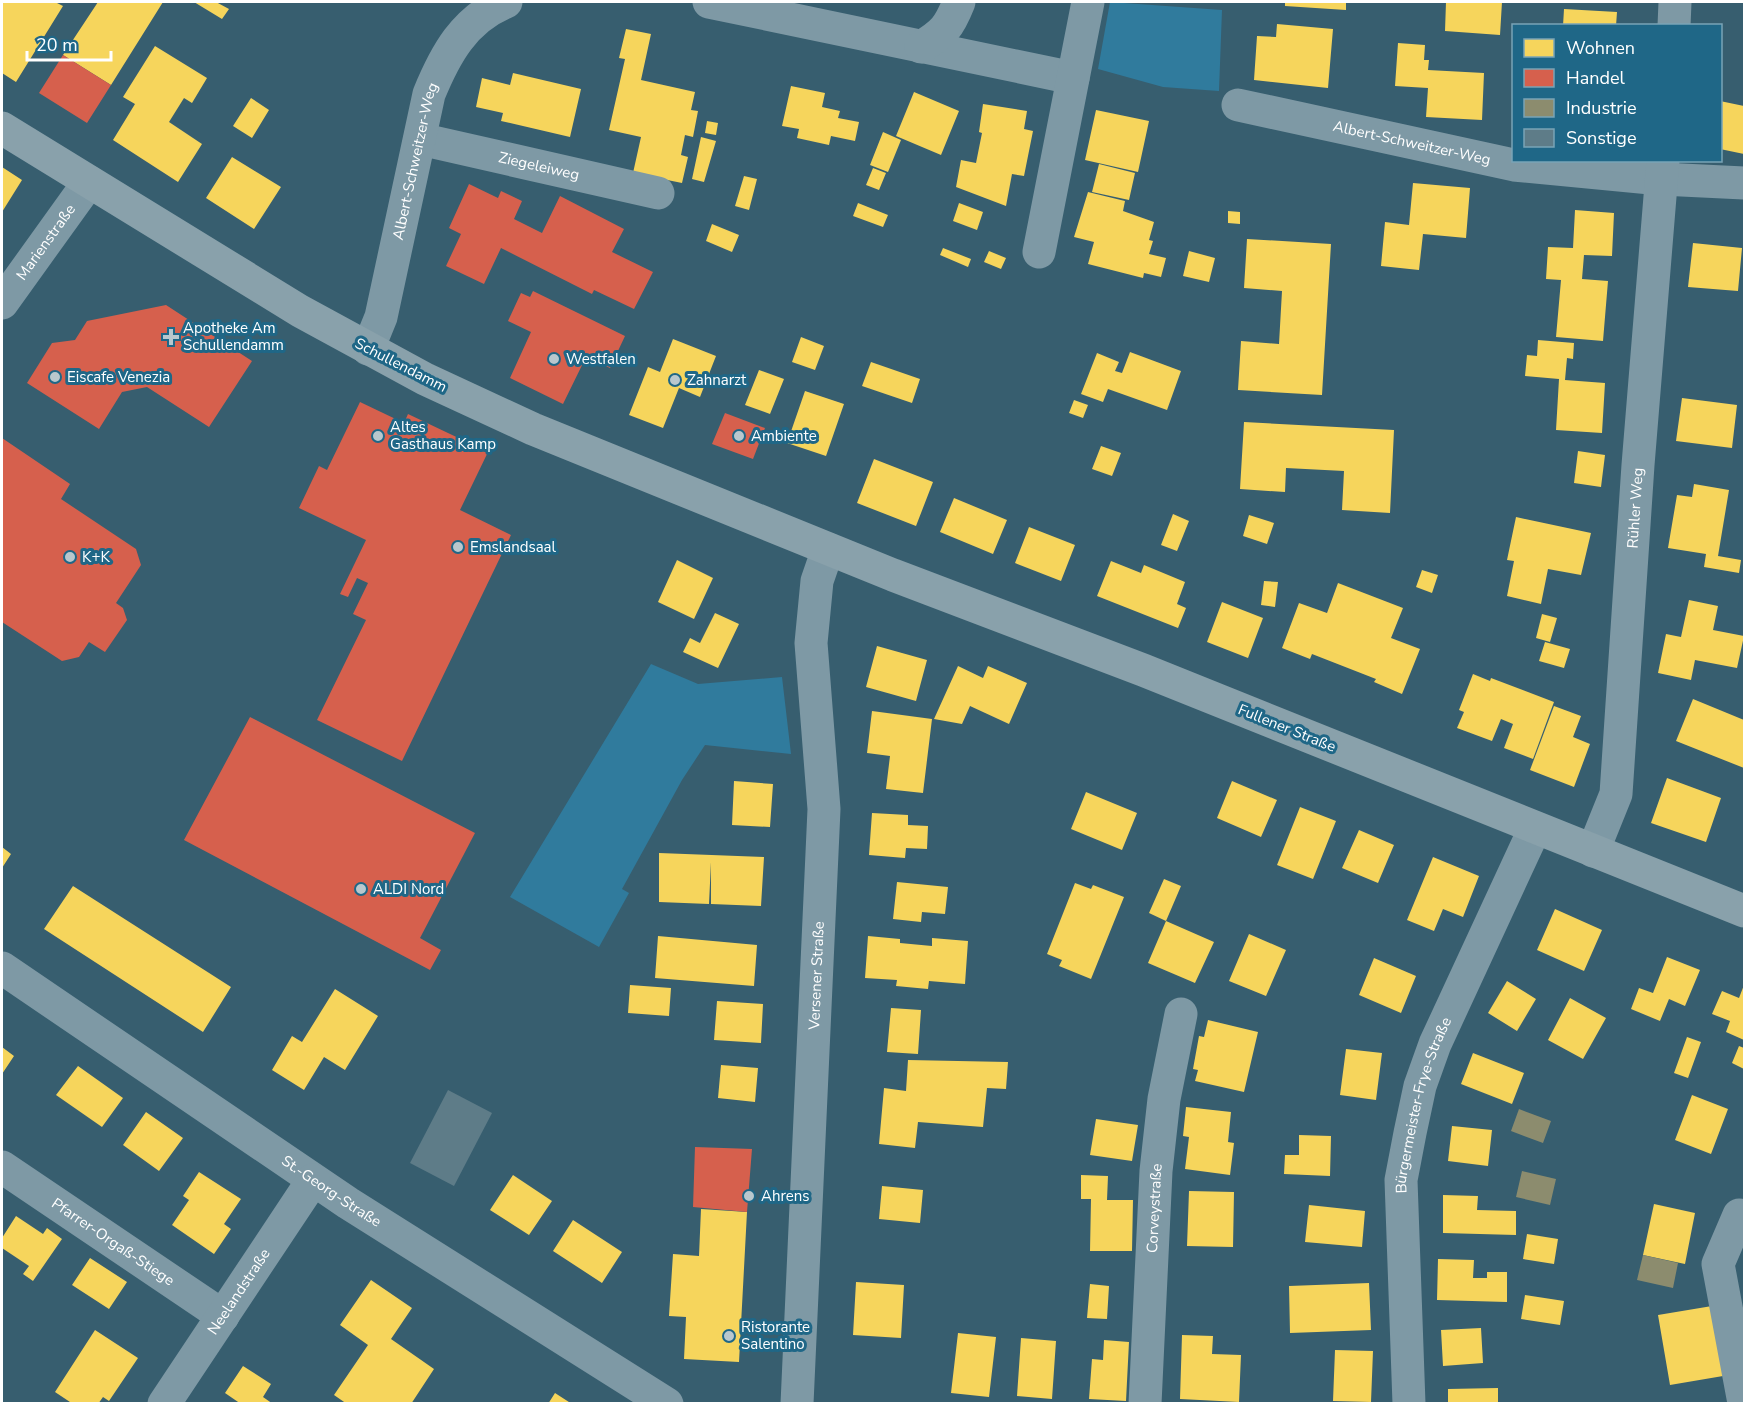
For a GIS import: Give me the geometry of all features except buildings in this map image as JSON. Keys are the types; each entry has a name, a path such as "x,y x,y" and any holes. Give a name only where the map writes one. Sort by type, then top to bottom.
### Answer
{"main road":[{"name":"Schullendamm","path":"2,128 300,311 426,379 533,429 828,549"},
{"name":"Fullener Straße","path":"828,549 1152,673 1744,911"}],"street":[{"name":"Albert-Schweitzer-Weg","path":"368,349 381,317 429,94 441,64 454,43 475,20 506,2"},
{"path":"709,2 1073,78"},
{"path":"921,47 943,34 959,2"},
{"path":"1039,252 1088,2"},
{"path":"1674,24 1676,2"},
{"name":"Albert-Schweitzer-Weg","path":"1238,105 1514,165 1662,170 1744,183"},
{"name":"Ziegeleiweg","path":"420,139 658,193"},
{"name":"Rühler Weg","path":"1593,851 1616,794 1637,477 1662,170"},
{"name":"Marienstraße","path":"2,303 89,182"},
{"name":"Versener Straße","path":"797,1404 825,809 811,643 817,581 828,549"},
{"name":"Bürgermeister-Frye-Straße","path":"1409,1404 1401,1179 1412,1121 1420,1086 1435,1044 1535,828"},
{"name":"St.-Georg-Straße","path":"2,968 313,1180 667,1404"},
{"name":"Corveystraße","path":"1145,1404 1156,1171 1164,1099 1181,1014"},
{"name":"Pfarrer-Orgaß-Stiege","path":"2,1167 223,1316"},
{"name":"Neelandstraße","path":"165,1404 313,1180"},
{"path":"1739,1215 1718,1264 1744,1403"}],"shaded area":[{"path":"1110,2 1222,10 1219,91 1163,87 1098,69"},
{"path":"651,664 698,684 782,677 791,754 705,745 682,780 622,889 629,893 599,947 510,897"}],"place":[{"name":"Apotheke Am Schullendamm","path":"171,337"},
{"name":"Westfalen","path":"554,359"},
{"name":"Eiscafe Venezia","path":"55,377"},
{"name":"Zahnarzt","path":"675,380"},
{"name":"Altes Gasthaus Kamp","path":"378,436"},
{"name":"Ambiente","path":"739,436"},
{"name":"Emslandsaal","path":"458,547"},
{"name":"K+K","path":"70,557"},
{"name":"ALDI Nord","path":"361,889"},
{"name":"Ahrens","path":"749,1196"},
{"name":"Ristorante Salentino","path":"729,1336"}]}
